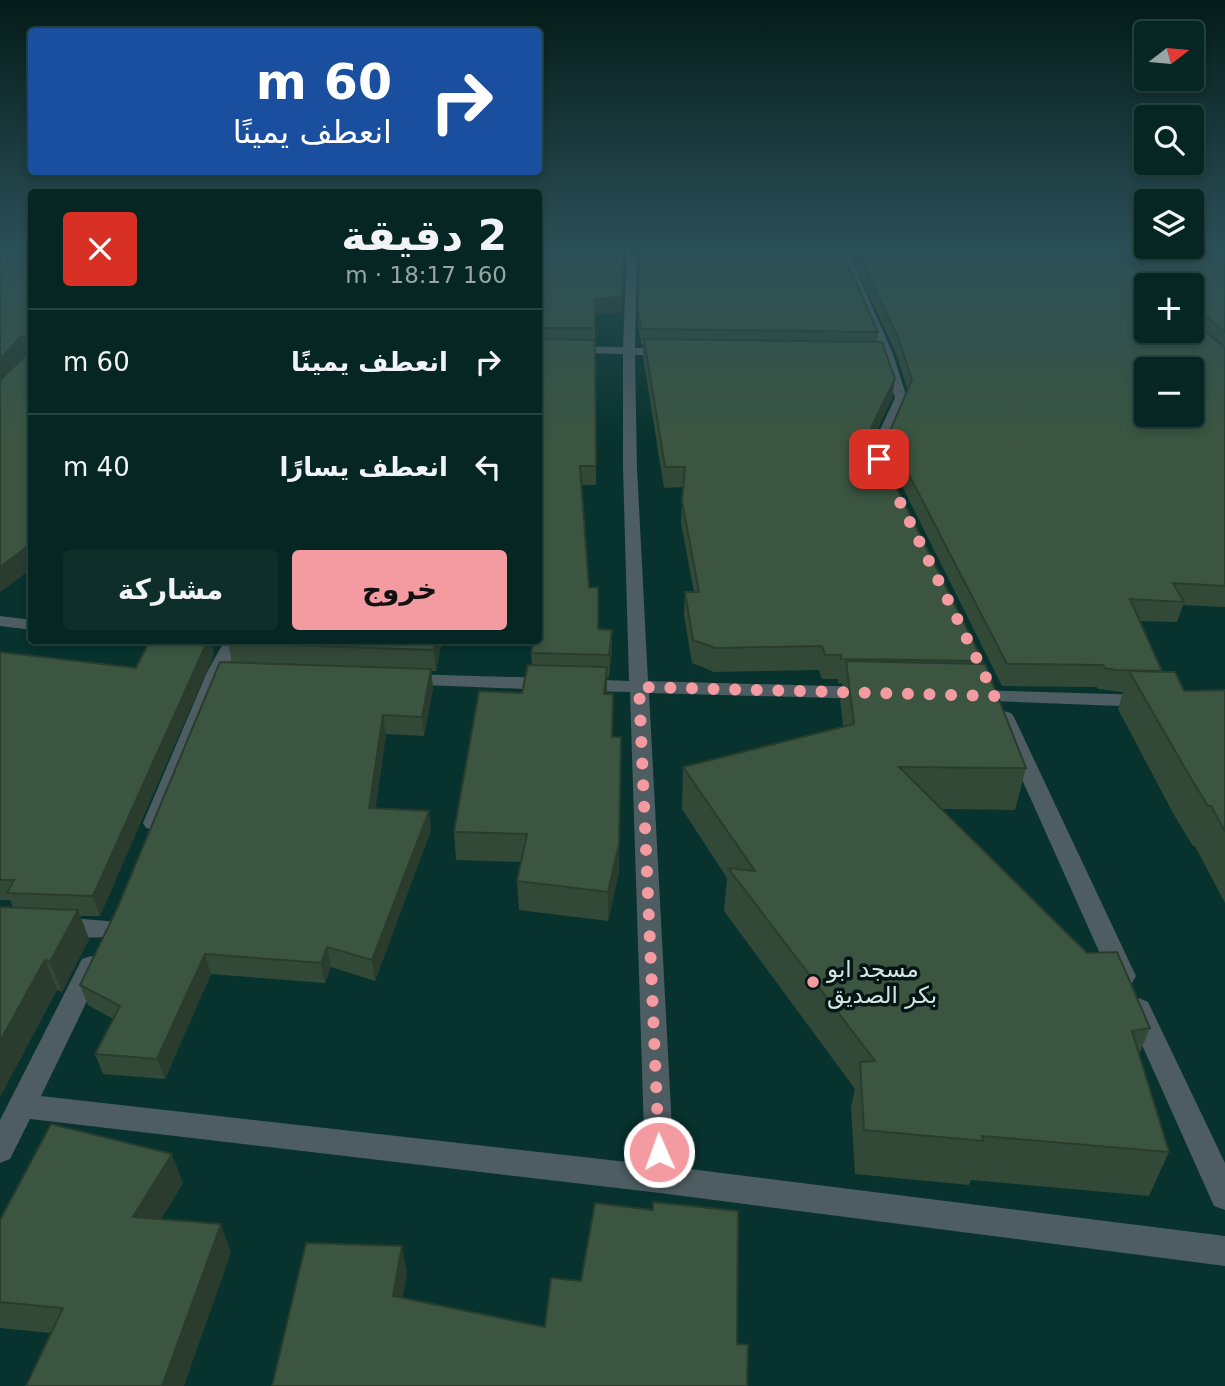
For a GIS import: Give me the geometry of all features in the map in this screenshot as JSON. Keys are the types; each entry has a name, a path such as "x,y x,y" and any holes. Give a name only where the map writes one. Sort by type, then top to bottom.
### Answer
{"street":[{"path":"630,312 630,468 660,1179"},
{"path":"865,312 901,398 877,451 897,497"},
{"path":"542,349 684,352"},
{"path":"0,621 28,624"},
{"path":"204,645 232,644"},
{"path":"147,838 216,672 232,644"},
{"path":"982,671 1225,1196"},
{"path":"216,672 243,673"},
{"path":"393,679 885,694"},
{"path":"954,695 1171,702"},
{"path":"0,1150 121,902"},
{"path":"41,925 110,928"},
{"path":"23,1107 660,1179 1225,1251"}],"building":[{"path":"0,312 28,312 28,337 21,337 0,359"},
{"path":"542,312 595,312 595,328 542,328"},
{"path":"638,312 869,312 878,332 641,329"},
{"path":"886,312 1134,312 1134,343 1204,343 1204,330 1225,348 1225,586 1173,583 1184,602 1130,599 1162,671 1115,670 1103,665 1007,664 889,433 912,380 898,337"},
{"path":"1204,312 1225,312 1225,332 1204,315"},
{"path":"542,339 595,340 596,466 580,466 589,588 598,587 598,629 612,630 609,655 531,653 533,644 542,644"},
{"path":"644,339 882,342 895,379 870,430 872,439 983,661 841,659 841,655 825,655 822,646 716,648 693,640 685,592 699,592 682,501 685,467 665,467"},
{"path":"28,353 28,546 0,567 0,380"},
{"path":"148,644 206,644 93,896 7,893 14,880 0,880 0,652 136,668"},
{"path":"257,644 435,644 434,650"},
{"path":"846,661 985,664 1026,768 899,767 1087,953 1117,952 1150,1028 1132,1031 1169,1152 982,1136 983,1141 864,1130 860,1062 875,1061 728,868 755,871 683,767 854,724"},
{"path":"220,662 431,669 422,717 383,715 369,808 429,811 372,960 327,947 321,963 205,954 157,1059 95,1054 120,1006 80,985 117,909"},
{"path":"528,665 607,667 604,694 613,694 612,737 621,737 619,844 608,892 517,881 527,834 454,832 479,691 522,693"},
{"path":"1129,671 1175,672 1184,691 1225,690 1225,831 1189,775"},
{"path":"0,907 78,910 50,962 45,960 0,1041"},
{"path":"51,1124 172,1154 133,1217 221,1224 162,1386 26,1386 63,1308 0,1302 0,1220"},
{"path":"653,1202 738,1211 737,1344 748,1345 747,1386 272,1386 306,1243 402,1246 393,1296 545,1327 551,1278 581,1281 595,1203 653,1210"}],"place":[{"name":"مسجد ابو بكر الصديق","path":"813,982"}],"route":[{"path":"659,1152 639,687 995,696 879,459"}]}
